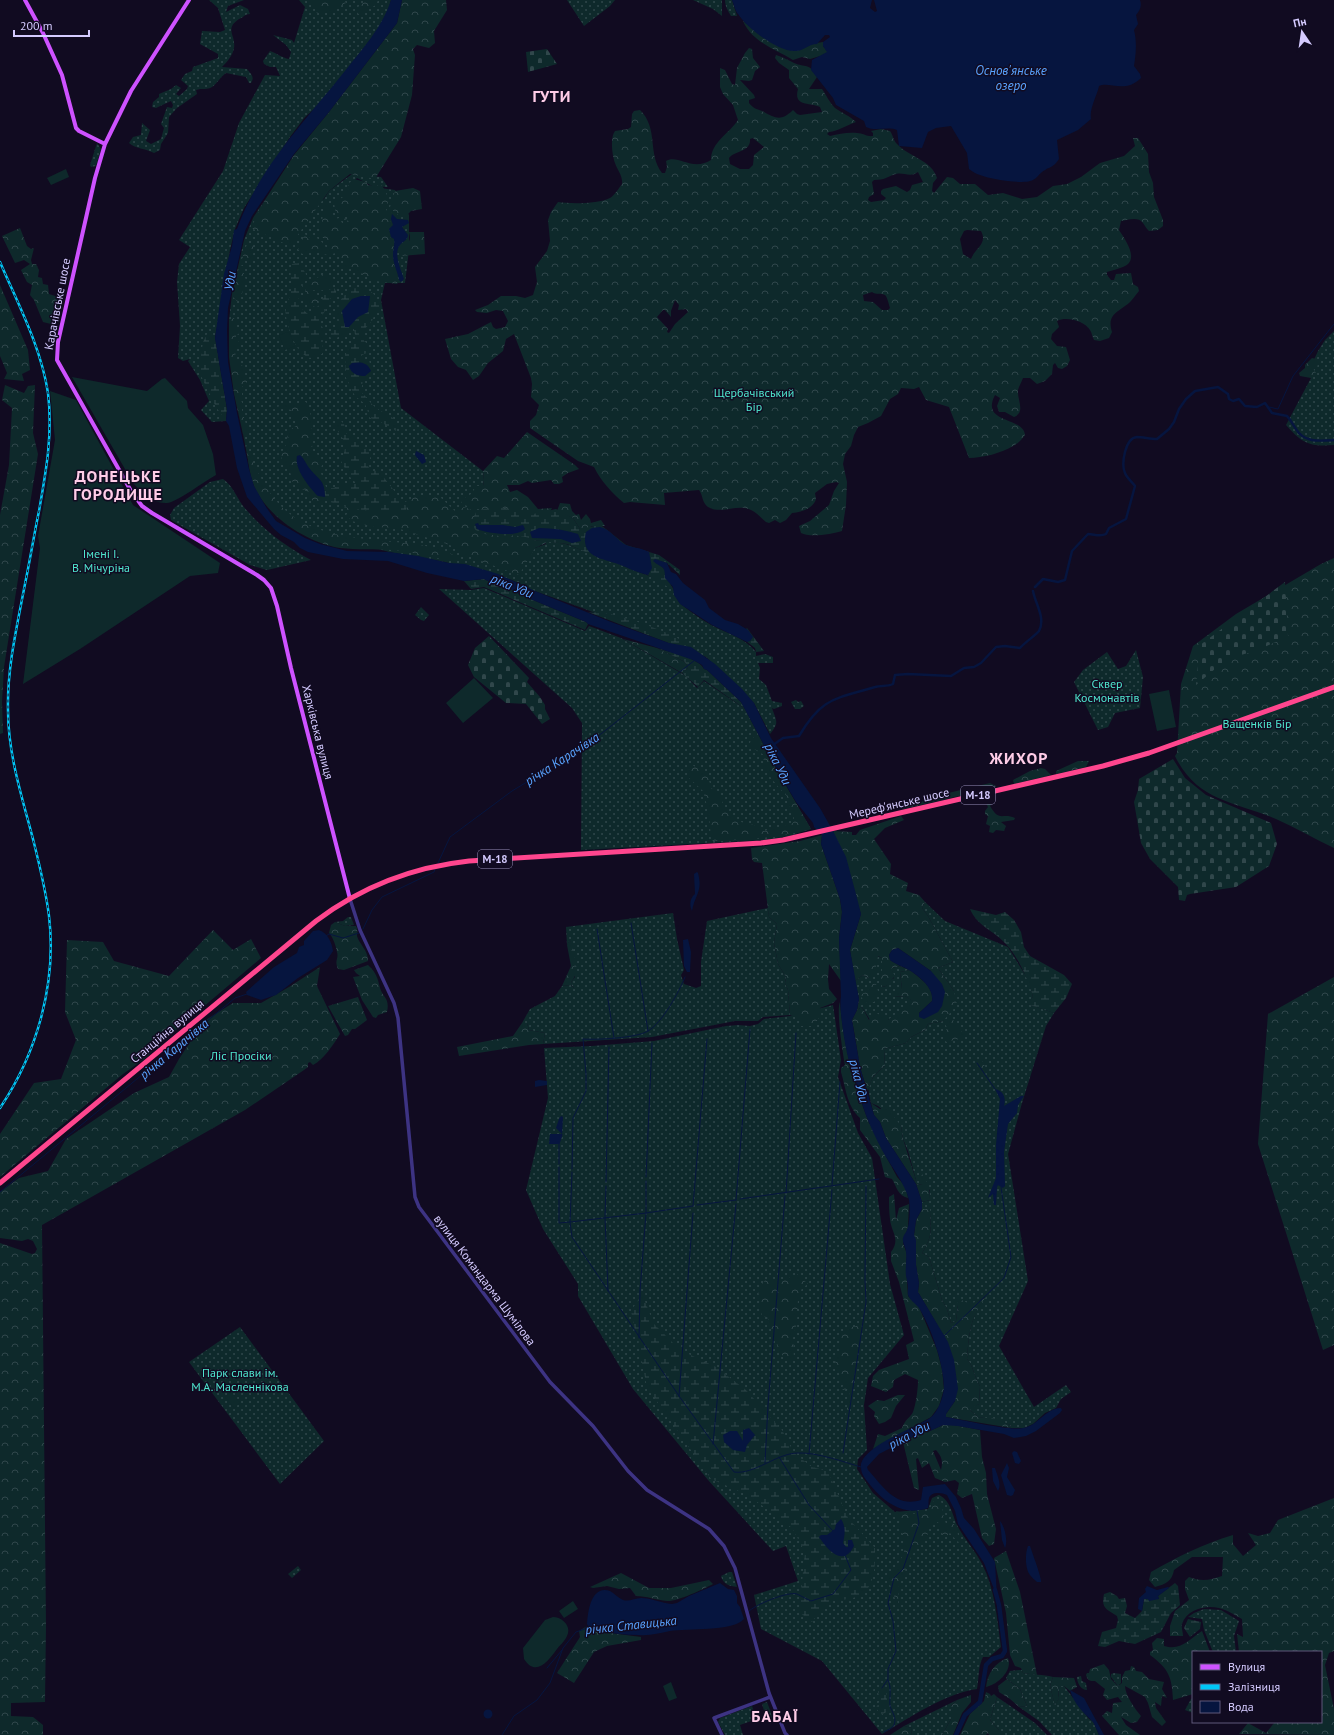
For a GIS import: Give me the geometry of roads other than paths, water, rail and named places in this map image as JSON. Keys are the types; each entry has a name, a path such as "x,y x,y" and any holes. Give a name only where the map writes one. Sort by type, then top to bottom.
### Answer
{"highway":[{"name":"Мереф'янське шосе","path":"350,899 374,886 394,878 422,869 452,863 761,843 853,824 1103,766 1170,746 1334,687"},
{"name":"Станційна вулиця","path":"0,1183 316,921 350,899"}],"main road":[{"path":"25,0 43,33 62,76 76,128 79,132 105,144"},
{"name":"Карачівське шосе","path":"189,0 131,91 105,144 95,178 61,327 57,360 136,498 152,513 257,575"},
{"name":"Харківська вулиця","path":"257,575 271,588 277,606 291,668 350,899"}],"street":[{"name":"вулиця Командарма Шумілова","path":"350,899 360,930 394,1003 398,1018 410,1156 417,1203 549,1381 593,1426 628,1471 647,1490 709,1529 721,1541 732,1560 770,1697 787,1735"},
{"path":"722,1735 714,1718 770,1697"}],"water":[{"name":"Уди","path":"391,0 402,0 397,23 329,112 294,154 252,216 245,231 228,308 228,362 237,413 254,486 276,521 305,538 320,544 347,551 389,552 418,556 449,563 465,564 498,574 611,622 669,643 691,647 715,664 742,689 754,703 771,738 820,808 846,857 861,914 850,950 859,999 857,1010 852,1020 860,1067 874,1115 880,1122 886,1138 916,1184 922,1202 922,1209 916,1220 914,1235 916,1240 916,1265 919,1283 918,1292 948,1342 954,1360 958,1389 955,1401 946,1414 946,1417 997,1427 1016,1429 1028,1427 1050,1411 1061,1408 1062,1410 1036,1431 1026,1436 1014,1438 1004,1434 958,1426 943,1425 930,1431 922,1432 879,1454 867,1467 890,1494 904,1501 912,1502 921,1500 923,1487 945,1484 956,1497 964,1518 974,1529 995,1562 997,1597 984,1563 958,1524 955,1511 947,1495 940,1493 932,1494 929,1498 928,1508 914,1511 906,1510 889,1503 873,1488 863,1475 861,1467 863,1460 869,1452 878,1445 930,1418 938,1409 943,1396 944,1388 942,1368 936,1346 924,1316 908,1295 906,1250 903,1237 909,1223 909,1200 904,1187 882,1150 869,1123 855,1077 849,1063 842,1025 840,1003 839,938 842,912 840,899 821,844 822,835 814,827 813,823 796,802 741,702 707,670 704,669 702,665 693,660 588,624 528,598 494,581 490,582 484,579 464,581 427,573 388,561 343,559 308,552 274,529 247,497 237,468 229,426 226,421 227,409 215,338 224,274 232,246 234,230 237,229 257,186 270,166 284,146 377,29 383,20"},
{"name":"Основ'янське озеро","path":"732,0 872,0 870,8 875,12 877,11 874,0 1140,0 1141,4 1139,12 1136,15 1138,24 1134,30 1136,48 1134,66 1141,78 1135,83 1129,85 1099,86 1092,107 1091,119 1078,130 1057,140 1059,159 1053,166 1042,172 1034,180 1020,182 984,177 969,169 967,153 951,126 936,128 928,132 922,148 899,146 897,130 874,129 866,127 864,121 836,105 833,98 811,70 812,60 827,52 823,46 823,42 830,37 829,35 825,35 817,44 797,51 787,50 771,43 748,26 737,13"},
{"path":"392,214 397,219 408,220 409,223 402,227 408,235 406,240 398,248 397,252 398,262 404,279 401,282 399,280 393,258 394,239 391,237 389,229 393,225 391,219"},
{"path":"361,296 370,296 368,312 358,317 349,327 345,327 342,311 352,299"},
{"path":"352,363 363,363 368,366 371,371 365,376 355,374 351,371 349,366"},
{"path":"416,451 424,455 426,462 422,464 415,455"},
{"path":"300,455 323,484 325,497 318,496 303,478 297,461 297,456"},
{"path":"478,523 479,525 503,525 515,527 523,525 525,529 521,532 501,534 477,529 475,524"},
{"path":"600,527 610,532 624,544 649,552 652,568 648,575 599,558 589,552 586,547 586,532 592,528"},
{"path":"539,528 569,531 578,534 581,541 572,543 561,539 532,538 530,532"},
{"path":"655,559 667,563 671,572 676,574 683,583 705,600 709,608 725,620 738,624 748,630 753,637 750,641 747,642 712,625 680,604 674,595 673,587 665,578 664,569 653,561"},
{"path":"697,872 700,885 692,911 690,902 695,894 694,874"},
{"path":"319,930 325,933 332,945 333,951 327,960 298,978 276,995 261,1000 247,995 246,992 274,967 297,953 299,947 304,945 304,941 313,931"},
{"path":"688,939 691,952 690,972 687,972 684,966 683,940"},
{"path":"898,948 931,971 942,984 945,992 942,1006 938,1012 924,1019 919,1017 919,1013 932,1001 931,992 929,987 918,976 890,960 889,955 892,950"},
{"path":"535,1081 547,1081 547,1085 535,1087"},
{"path":"995,1089 1004,1095 1004,1106 1021,1096 1024,1096 1018,1105 1017,1113 1008,1124 1004,1152 1005,1186 1003,1188 998,1185 996,1205 994,1205 993,1194 988,1198 996,1178 996,1145 1000,1099"},
{"path":"561,1116 563,1117 562,1135 559,1144 549,1144 550,1134 562,1134 556,1128"},
{"path":"749,1428 755,1435 747,1445 745,1452 733,1450 724,1442 723,1435 730,1431 737,1431 743,1441 743,1430"},
{"path":"1014,1451 1017,1452 1021,1461 1019,1464 1015,1463 1012,1453"},
{"path":"1007,1463 1009,1468 1007,1477 1015,1490 1011,1496 1007,1495 1001,1475"},
{"path":"992,1468 995,1468 999,1480 1000,1485 998,1491 993,1481"},
{"path":"841,1519 845,1531 843,1543 846,1547 848,1547 848,1540 852,1540 854,1546 845,1556 836,1555 819,1537 821,1535 827,1535 835,1529 836,1524"},
{"path":"1000,1521 1006,1534 1005,1548 1002,1540"},
{"path":"1028,1546 1030,1546 1041,1582 1037,1582 1028,1572 1026,1553"},
{"path":"720,1583 728,1589 734,1590 737,1596 737,1603 744,1619 730,1626 709,1629 678,1630 643,1635 596,1631 590,1629 587,1624 588,1613 592,1600 595,1595 604,1590 610,1591 621,1599 625,1600 645,1598 672,1604"},
{"path":"1147,1586 1157,1590 1169,1588 1158,1596 1159,1599 1149,1601 1148,1599 1144,1599 1142,1611 1138,1609 1139,1598 1146,1592 1145,1589"},
{"path":"1070,1690 1084,1698 1104,1735 1099,1735 1093,1722 1076,1703"},
{"path":"488,1709 493,1714 488,1719 483,1714"}],"waterway":[{"path":"1269,407 1278,409 1293,376 1334,324"},
{"path":"1035,587 1043,579 1058,582 1065,580 1072,551 1088,534 1104,535 1109,528 1126,519 1135,486 1127,477 1124,469 1124,458 1127,446 1133,438 1137,437 1157,439 1169,429 1174,422 1179,409 1186,399 1195,391 1218,387 1228,394 1229,399 1233,401 1239,399 1245,406 1257,407 1265,403 1272,413 1287,416 1299,434 1303,437 1323,441 1334,440"},
{"path":"773,745 783,738 799,736 815,714 831,701 849,694 893,684 895,675 908,674 951,676 964,668 974,667 981,663 996,647 1005,646 1020,648 1039,631 1041,626 1041,616 1033,591"},
{"name":"річка Карачівка","path":"438,863 450,837 512,791 583,748 695,660"},
{"name":"річка Карачівка","path":"363,929 372,910 382,897 434,872 435,869"},
{"path":"631,923 648,1031"},
{"path":"597,929 614,1038"},
{"name":"річка Карачівка","path":"326,936 329,934 343,938 359,933"},
{"path":"572,1169 573,1118 586,1091 583,1039 626,1037 648,1031 664,1014 679,991 685,977"},
{"name":"річка Карачівка","path":"0,1192 235,998 247,994"},
{"path":"736,1200 750,1029"},
{"path":"786,1193 796,1033"},
{"path":"693,1206 707,1039"},
{"path":"646,1177 652,1043"},
{"path":"606,1182 609,1047"},
{"path":"977,1063 995,1089"},
{"path":"832,1185 840,1082"},
{"path":"559,1164 559,1144 562,1135"},
{"path":"559,1167 559,1223 570,1222 572,1237 679,1396 734,1472 749,1470 782,1456 798,1453 821,1456 861,1467"},
{"path":"572,1172 570,1222 693,1206"},
{"path":"740,1199 879,1179"},
{"path":"639,1338 640,1291 646,1213 646,1181"},
{"path":"606,1186 605,1217 608,1291"},
{"path":"843,1453 866,1302 866,1186"},
{"path":"944,1336 1004,1278 1011,1257 1001,1187"},
{"path":"809,1454 832,1190"},
{"path":"765,1463 768,1405 785,1196"},
{"path":"697,1205 736,1200"},
{"path":"713,1444 736,1204"},
{"path":"679,1396 693,1213"},
{"name":"річка Ставицька","path":"779,1457 809,1505 833,1531"},
{"path":"882,1688 888,1679 888,1669 896,1651 893,1621 888,1603 894,1578 903,1569 919,1523 917,1511"},
{"name":"річка Ставицька","path":"748,1612 764,1602 786,1595 797,1594 811,1601 833,1594 851,1570 845,1555"},
{"name":"ріка Уди","path":"956,1735 965,1715 980,1702 986,1665 992,1659 1002,1656 1005,1651 999,1605 995,1590"},
{"name":"річка Ставицька","path":"502,1735 514,1716 537,1700 550,1683 563,1648 576,1632 590,1627"},
{"path":"547,1668 562,1650"},
{"path":"884,1732 892,1727 895,1722 895,1717 890,1706 890,1689 888,1680"}],"railway":[{"path":"0,262 34,342 45,376 48,393 50,423 46,467 13,647 9,678 8,710 13,761 43,880 49,916 51,941 47,992 34,1041 13,1087 0,1108"}],"district":[{"name":"ГУТИ","path":"552,96"},
{"name":"ДОНЕЦЬКЕ ГОРОДИЩЕ","path":"118,485"},
{"name":"ЖИХОР","path":"1019,758"},
{"name":"БАБАЇ","path":"775,1716"}],"park label":[{"name":"Щербачівський Бір","path":"754,399"},
{"name":"Імені І. В. Мічуріна","path":"101,560"},
{"name":"Сквер Космонавтів","path":"1107,690"},
{"name":"Ващенків Бір","path":"1257,723"},
{"name":"Ліс Просіки","path":"241,1055"},
{"name":"Парк слави ім. М.А. Масленнікова","path":"240,1379"}]}
